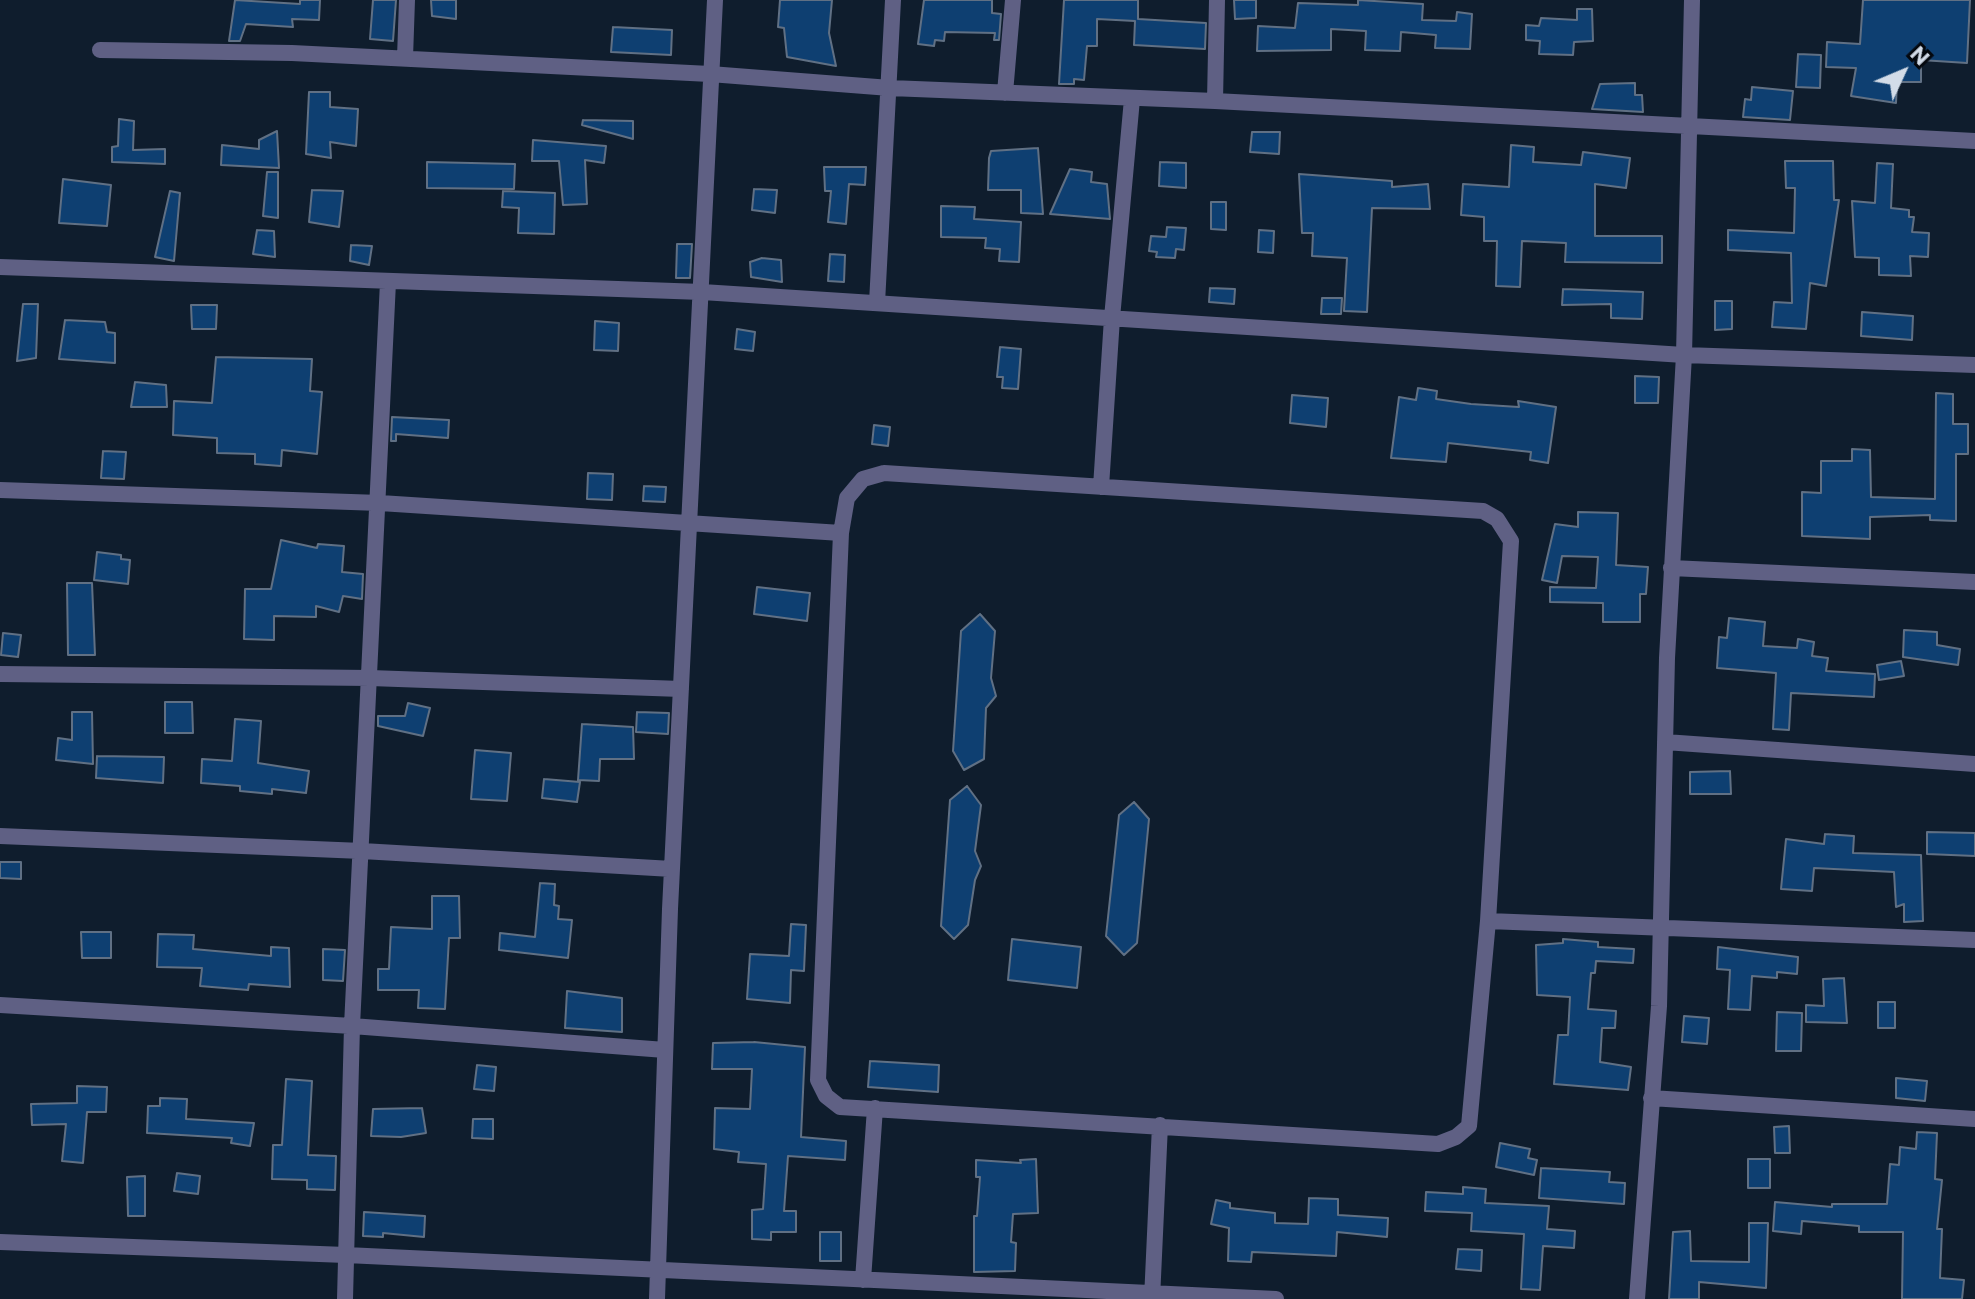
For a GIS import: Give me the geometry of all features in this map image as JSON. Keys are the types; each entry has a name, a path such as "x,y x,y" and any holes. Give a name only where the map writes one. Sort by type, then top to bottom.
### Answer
{"street":[{"path":"405,58 407,0"},
{"path":"657,1299 672,869 715,0"},
{"path":"877,303 893,0"},
{"path":"1005,93 1013,0"},
{"path":"1215,101 1217,0"},
{"path":"1637,1299 1651,1151 1661,925 1671,568 1684,355 1692,0"},
{"path":"100,50 405,58 710,74 890,88 1215,101 1975,141"},
{"path":"1101,487 1112,318 1132,99"},
{"path":"0,267 204,271 388,282 702,292 1684,355 1975,365"},
{"path":"345,1299 352,1026 380,503 388,282"},
{"path":"884,473 1483,511 1497,519 1511,541 1488,921 1469,1126 1456,1137 1438,1144 840,1107 826,1096 818,1080 841,533 847,498 863,479 884,473"},
{"path":"0,490 380,503 841,533"},
{"path":"1671,568 1975,582"},
{"path":"0,674 370,678 681,689"},
{"path":"1665,742 1975,764"},
{"path":"0,836 362,851 672,869"},
{"path":"1488,921 1661,925 1975,940"},
{"path":"0,1005 352,1026 665,1050"},
{"path":"1651,1098 1975,1119"},
{"path":"863,1280 875,1108"},
{"path":"1152,1295 1160,1125"},
{"path":"0,1242 346,1255 1276,1299"}],"building":[{"path":"235,0 300,4 300,0 320,0 319,20 292,19 293,27 246,24 240,41 229,41"},
{"path":"373,0 396,0 393,41 370,39"},
{"path":"431,0 456,0 456,19 432,16"},
{"path":"780,0 832,0 829,33 836,66 787,57 784,28 778,27"},
{"path":"924,0 992,0 992,13 1001,14 999,40 994,40 995,33 945,32 944,41 935,40 934,46 918,44"},
{"path":"1064,0 1138,0 1138,19 1206,23 1205,49 1134,45 1135,21 1097,19 1097,46 1087,46 1084,80 1074,79 1074,84 1059,84"},
{"path":"1234,0 1256,0 1256,18 1235,19"},
{"path":"1358,0 1423,4 1422,20 1456,21 1457,12 1472,14 1470,49 1435,48 1436,35 1401,32 1400,51 1365,50 1366,31 1331,29 1331,50 1257,51 1258,26 1295,28 1298,3 1358,5"},
{"path":"1863,0 1970,0 1967,63 1921,60 1921,82 1897,82 1896,103 1851,96 1856,68 1826,67 1827,42 1860,44"},
{"path":"1577,9 1592,9 1593,41 1574,42 1573,55 1539,54 1540,41 1526,40 1526,25 1539,26 1541,18 1577,20"},
{"path":"613,27 672,30 671,55 611,52"},
{"path":"1798,54 1821,55 1820,88 1796,87"},
{"path":"1635,83 1635,95 1642,95 1643,112 1592,109 1600,84"},
{"path":"1752,87 1793,91 1790,120 1743,117 1745,99 1751,100"},
{"path":"309,92 330,92 330,107 358,109 356,146 330,142 331,158 306,154"},
{"path":"119,119 134,121 133,150 165,149 165,164 112,162 112,147 118,146"},
{"path":"583,120 633,121 633,139 582,125"},
{"path":"277,131 279,168 221,165 222,145 259,149 259,140"},
{"path":"1252,132 1280,132 1279,154 1250,152"},
{"path":"533,140 606,146 604,163 585,160 587,204 563,205 559,161 532,161"},
{"path":"1511,145 1534,147 1533,162 1581,165 1583,152 1630,158 1626,188 1595,184 1595,236 1662,236 1662,263 1565,262 1566,243 1522,241 1520,287 1496,286 1497,241 1484,241 1484,217 1461,215 1463,184 1509,187"},
{"path":"1038,148 1043,214 1021,213 1021,190 988,190 989,158 991,151"},
{"path":"1785,161 1833,161 1834,200 1839,200 1826,286 1810,283 1806,329 1772,327 1774,302 1792,303 1791,253 1728,250 1728,230 1794,233 1795,188 1786,188"},
{"path":"427,162 515,164 514,189 427,188"},
{"path":"1160,162 1186,163 1186,188 1159,186"},
{"path":"1877,163 1893,164 1891,208 1909,210 1909,217 1914,217 1912,232 1929,233 1928,257 1910,256 1911,276 1879,275 1879,258 1855,257 1852,201 1875,203"},
{"path":"824,167 866,167 865,185 849,184 846,224 828,222 831,191 825,191"},
{"path":"1070,169 1092,172 1091,182 1107,184 1110,219 1050,214"},
{"path":"267,172 278,172 278,218 263,216"},
{"path":"1299,174 1392,181 1392,187 1428,184 1430,209 1372,208 1367,312 1344,311 1347,258 1312,256 1313,233 1302,233"},
{"path":"63,179 111,185 107,226 59,223"},
{"path":"754,189 777,190 775,213 752,210"},
{"path":"312,190 343,191 339,227 309,222"},
{"path":"170,191 180,193 174,261 155,257"},
{"path":"503,191 555,193 554,234 518,233 519,208 502,207"},
{"path":"1211,202 1226,202 1226,230 1211,229"},
{"path":"941,206 975,207 974,219 1021,222 1019,262 999,261 1000,249 985,248 986,238 941,237"},
{"path":"1167,227 1186,228 1184,250 1176,249 1175,258 1156,257 1157,252 1149,251 1151,236 1166,237"},
{"path":"257,230 274,231 275,257 253,254"},
{"path":"1259,230 1274,231 1273,253 1258,252"},
{"path":"677,244 692,244 690,278 676,278"},
{"path":"351,245 372,246 369,265 350,261"},
{"path":"830,254 845,255 844,282 828,281"},
{"path":"762,258 781,260 782,282 751,277 750,262"},
{"path":"1210,288 1235,289 1234,304 1209,302"},
{"path":"1563,289 1643,292 1642,319 1611,318 1611,304 1562,305"},
{"path":"1322,298 1342,298 1341,314 1321,314"},
{"path":"1715,301 1732,301 1732,329 1715,330"},
{"path":"23,304 38,304 36,358 17,361"},
{"path":"191,305 217,305 216,329 192,329"},
{"path":"1862,312 1913,316 1912,340 1861,336"},
{"path":"65,320 105,322 107,332 115,333 115,363 59,359"},
{"path":"595,321 619,323 618,351 594,350"},
{"path":"737,329 755,332 753,351 735,349"},
{"path":"1000,347 1021,349 1018,389 1002,388 1003,377 997,377"},
{"path":"216,357 312,359 310,391 322,392 317,454 282,450 281,466 255,464 255,454 217,453 217,438 173,435 174,401 212,403"},
{"path":"1635,376 1659,377 1658,403 1635,403"},
{"path":"135,382 166,385 167,407 131,407"},
{"path":"1418,388 1437,391 1436,399 1471,404 1519,407 1518,401 1556,407 1548,463 1530,460 1531,452 1448,443 1446,462 1391,458 1399,397 1416,400"},
{"path":"1936,393 1953,394 1953,424 1968,424 1968,454 1956,454 1956,521 1930,520 1930,515 1870,517 1870,539 1802,536 1802,492 1821,493 1821,461 1852,461 1852,449 1870,450 1871,497 1935,499"},
{"path":"1292,395 1328,398 1326,427 1290,423"},
{"path":"392,417 449,420 448,438 396,434 396,441 391,441"},
{"path":"874,425 890,427 888,446 872,444"},
{"path":"103,451 126,452 124,479 101,478"},
{"path":"588,473 613,474 612,500 587,499"},
{"path":"644,486 666,487 665,502 643,501"},
{"path":"1578,512 1618,513 1616,565 1648,567 1646,594 1640,594 1640,622 1603,622 1603,603 1550,602 1550,587 1596,588 1598,557 1562,556 1557,583 1542,580 1555,524 1578,527"},
{"path":"281,540 317,548 318,544 344,546 342,572 363,574 362,599 343,596 339,612 316,606 316,617 274,616 274,640 244,639 245,589 271,589"},
{"path":"97,552 121,555 121,559 130,560 128,584 94,580"},
{"path":"67,583 92,583 95,655 68,655"},
{"path":"757,587 810,593 807,621 754,614"},
{"path":"980,614 995,631 991,678 996,696 986,708 984,759 964,770 953,751 961,631"},
{"path":"1729,618 1765,622 1763,646 1797,648 1798,639 1814,642 1812,656 1828,658 1826,671 1875,674 1874,697 1791,693 1789,730 1773,729 1776,673 1717,668 1719,637 1727,638"},
{"path":"1904,630 1937,632 1937,645 1960,649 1958,665 1903,657"},
{"path":"3,633 21,635 18,657 1,655"},
{"path":"1901,661 1904,676 1879,680 1877,665"},
{"path":"165,702 192,702 193,733 165,733"},
{"path":"408,703 430,708 423,736 378,726 378,716 405,716"},
{"path":"72,712 92,712 93,764 56,760 58,738 72,740"},
{"path":"637,712 669,713 668,734 636,732"},
{"path":"235,719 261,721 258,763 309,771 306,793 272,789 272,794 240,791 240,786 201,783 202,759 232,761"},
{"path":"582,724 633,727 634,759 600,759 599,781 578,780"},
{"path":"475,750 511,753 507,801 471,799"},
{"path":"97,756 164,757 163,783 96,778"},
{"path":"1730,771 1731,794 1690,794 1690,772"},
{"path":"544,779 580,782 577,802 542,798"},
{"path":"967,786 981,805 975,851 981,866 975,880 968,925 954,939 941,926 950,800"},
{"path":"1134,802 1149,819 1137,943 1124,955 1106,936 1119,815"},
{"path":"1927,832 1975,833 1975,856 1927,854"},
{"path":"1825,834 1854,836 1853,853 1921,855 1923,921 1904,922 1904,904 1896,907 1894,872 1814,868 1812,891 1781,889 1786,839 1824,844"},
{"path":"0,862 21,862 21,879 0,878"},
{"path":"540,883 555,884 554,905 559,906 558,919 572,920 568,958 499,950 500,933 535,937"},
{"path":"432,896 459,896 460,938 449,938 445,1009 418,1008 419,990 378,990 378,969 389,969 391,927 432,929"},
{"path":"791,924 806,925 804,971 791,970 790,1003 747,999 750,954 789,956"},
{"path":"81,932 111,932 111,958 82,958"},
{"path":"158,934 194,935 193,949 271,956 271,947 289,948 290,987 249,984 248,990 200,986 202,968 157,967"},
{"path":"1012,939 1081,947 1077,988 1008,980"},
{"path":"1563,939 1598,942 1598,947 1634,949 1633,963 1596,961 1595,973 1591,973 1588,1009 1616,1011 1615,1028 1602,1028 1600,1062 1631,1067 1628,1090 1554,1084 1558,1035 1568,1035 1570,997 1537,995 1536,945 1563,943"},
{"path":"1718,947 1798,957 1797,974 1777,972 1777,978 1752,976 1750,1010 1728,1009 1730,970 1717,969"},
{"path":"323,949 345,950 343,981 323,980"},
{"path":"1844,978 1847,1023 1806,1022 1806,1005 1824,1006 1823,979"},
{"path":"567,991 622,998 622,1032 565,1028"},
{"path":"1878,1002 1895,1002 1895,1028 1878,1028"},
{"path":"1777,1012 1802,1013 1801,1051 1776,1051"},
{"path":"1684,1016 1709,1018 1707,1044 1682,1042"},
{"path":"754,1042 805,1047 801,1137 846,1141 845,1160 788,1156 784,1211 796,1211 796,1232 771,1232 771,1240 752,1239 752,1210 763,1209 766,1164 738,1162 739,1152 714,1149 715,1108 750,1109 752,1069 712,1069 713,1043"},
{"path":"870,1061 939,1065 938,1092 868,1087"},
{"path":"477,1065 496,1067 494,1091 474,1089"},
{"path":"1896,1078 1927,1081 1925,1101 1896,1098"},
{"path":"286,1079 312,1081 308,1155 336,1156 335,1190 307,1189 307,1180 272,1179 273,1145 282,1145"},
{"path":"77,1086 107,1087 106,1112 87,1112 83,1163 62,1161 66,1124 32,1125 31,1104 77,1103"},
{"path":"160,1098 187,1099 186,1119 254,1123 250,1146 231,1143 232,1138 147,1133 148,1106 160,1106"},
{"path":"422,1108 426,1133 401,1137 371,1136 373,1109"},
{"path":"473,1119 493,1119 493,1139 472,1138"},
{"path":"1789,1126 1790,1153 1775,1153 1774,1127"},
{"path":"1917,1132 1937,1133 1935,1179 1942,1180 1937,1229 1942,1229 1940,1278 1964,1280 1962,1299 1902,1299 1903,1232 1859,1232 1859,1226 1802,1221 1801,1234 1773,1231 1775,1202 1832,1207 1832,1204 1887,1204 1890,1164 1899,1165 1900,1147 1916,1149"},
{"path":"1500,1143 1530,1149 1528,1158 1537,1160 1534,1175 1496,1167"},
{"path":"1036,1159 1038,1213 1013,1214 1011,1242 1016,1243 1015,1271 974,1272 974,1216 977,1216 980,1177 976,1177 976,1160 1021,1163 1020,1160"},
{"path":"1748,1159 1770,1159 1770,1188 1748,1188"},
{"path":"1541,1168 1610,1172 1609,1182 1625,1183 1624,1204 1539,1198"},
{"path":"177,1173 200,1176 198,1194 174,1191"},
{"path":"145,1176 145,1216 128,1216 127,1177"},
{"path":"1463,1187 1486,1189 1485,1203 1549,1206 1547,1229 1575,1231 1574,1248 1543,1246 1540,1290 1521,1289 1524,1234 1471,1231 1472,1213 1425,1211 1426,1192 1463,1194"},
{"path":"1309,1198 1338,1199 1338,1215 1388,1218 1387,1237 1337,1232 1336,1256 1252,1252 1251,1262 1228,1261 1229,1228 1211,1224 1216,1200 1230,1203 1230,1208 1275,1213 1275,1223 1308,1224"},
{"path":"364,1212 425,1216 424,1237 383,1233 383,1237 363,1236"},
{"path":"1749,1223 1768,1223 1766,1288 1699,1282 1699,1299 1669,1299 1673,1232 1690,1231 1691,1261 1749,1262"},
{"path":"820,1232 841,1232 841,1261 820,1261"},
{"path":"1458,1249 1482,1250 1481,1271 1456,1269"}]}
